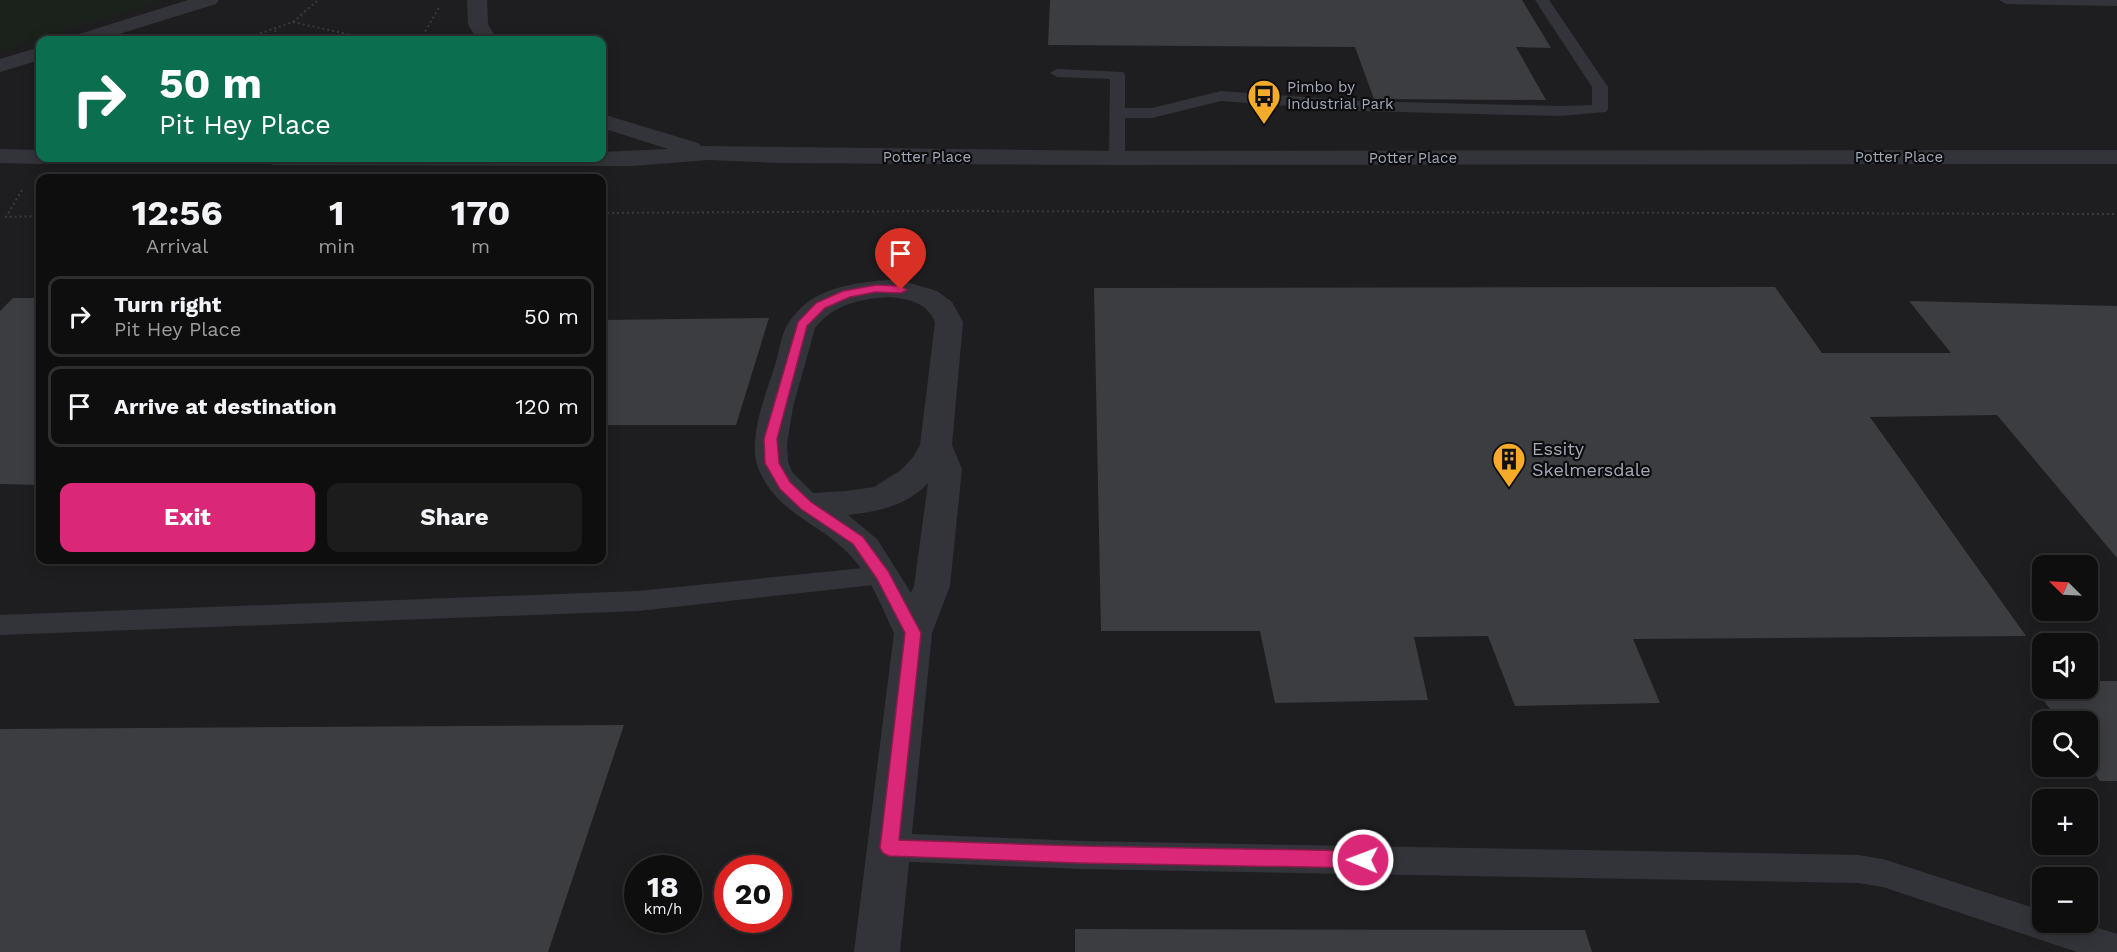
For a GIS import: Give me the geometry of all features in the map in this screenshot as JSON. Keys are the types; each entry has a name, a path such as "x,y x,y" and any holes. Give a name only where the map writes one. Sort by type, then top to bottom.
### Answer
{"street":[{"path":"93,36 209,0"},
{"path":"477,0 478,24 485,36"},
{"path":"0,66 36,54"},
{"name":"Potter Place","path":"606,122 709,153"},
{"name":"Potter Place","path":"606,159 709,153 781,156 1117,158 2117,157"},
{"path":"0,156 36,157"},
{"path":"806,506 859,503 883,497 903,488 919,475 936,445 950,322 942,307 927,296 901,290 876,289 847,294 820,305 802,325 771,439 772,463 785,485 806,506 858,540 883,575 913,633"},
{"path":"877,952 913,633 932,586 946,469 936,445"}],"lane":[{"path":"1116,113 1152,114 1221,96 1360,106 1600,110 1600,87 1542,0"},
{"path":"2006,0 2117,2"},
{"path":"1057,73 1118,75 1117,158"},
{"path":"0,625 638,601 883,575"},
{"path":"889,848 1080,855 1858,868 1883,873 2117,950"}],"path":[{"path":"253,36 293,22 318,0"},
{"path":"422,36 443,0"},
{"path":"293,22 356,36"},
{"path":"272,36 278,28"},
{"path":"27,183 6,216 36,216"},
{"path":"606,213 969,211 2117,214"}],"shaded area":[{"path":"0,0 165,0 49,36 36,36 36,40 0,51"},
{"path":"144,0 2117,0 2117,952 0,952 0,44"}],"building":[{"path":"1050,0 1522,0 1551,48 1516,47 1546,100 1374,99 1355,47 1048,45"},
{"name":"Essity Skelmersdale","path":"1775,287 1822,353 1951,353 1909,301 2117,306 2117,558 1997,415 1870,417 2026,636 1633,639 1660,703 1515,706 1488,636 1414,637 1428,700 1275,703 1260,631 1101,631 1094,288"},
{"path":"13,298 36,298 36,485 0,484 0,311"},
{"path":"769,318 736,425 606,425 606,320"},
{"path":"2098,681 2117,681 2117,781 2100,781 2097,777 2098,711 2051,711 2043,699 2098,699"},
{"path":"624,725 548,952 0,952 0,729"},
{"path":"1075,929 1585,930 1592,952 1075,952"}],"place":[{"name":"Pimbo by Industrial Park","path":"1264,125"},
{"name":"Essity Skelmersdale","path":"1509,488"}],"route":[{"path":"901,290 876,289 847,294 820,305 802,325 771,439 772,463 785,485 806,506 858,540 883,575 913,633 889,848 1080,855 1363,860"}]}
